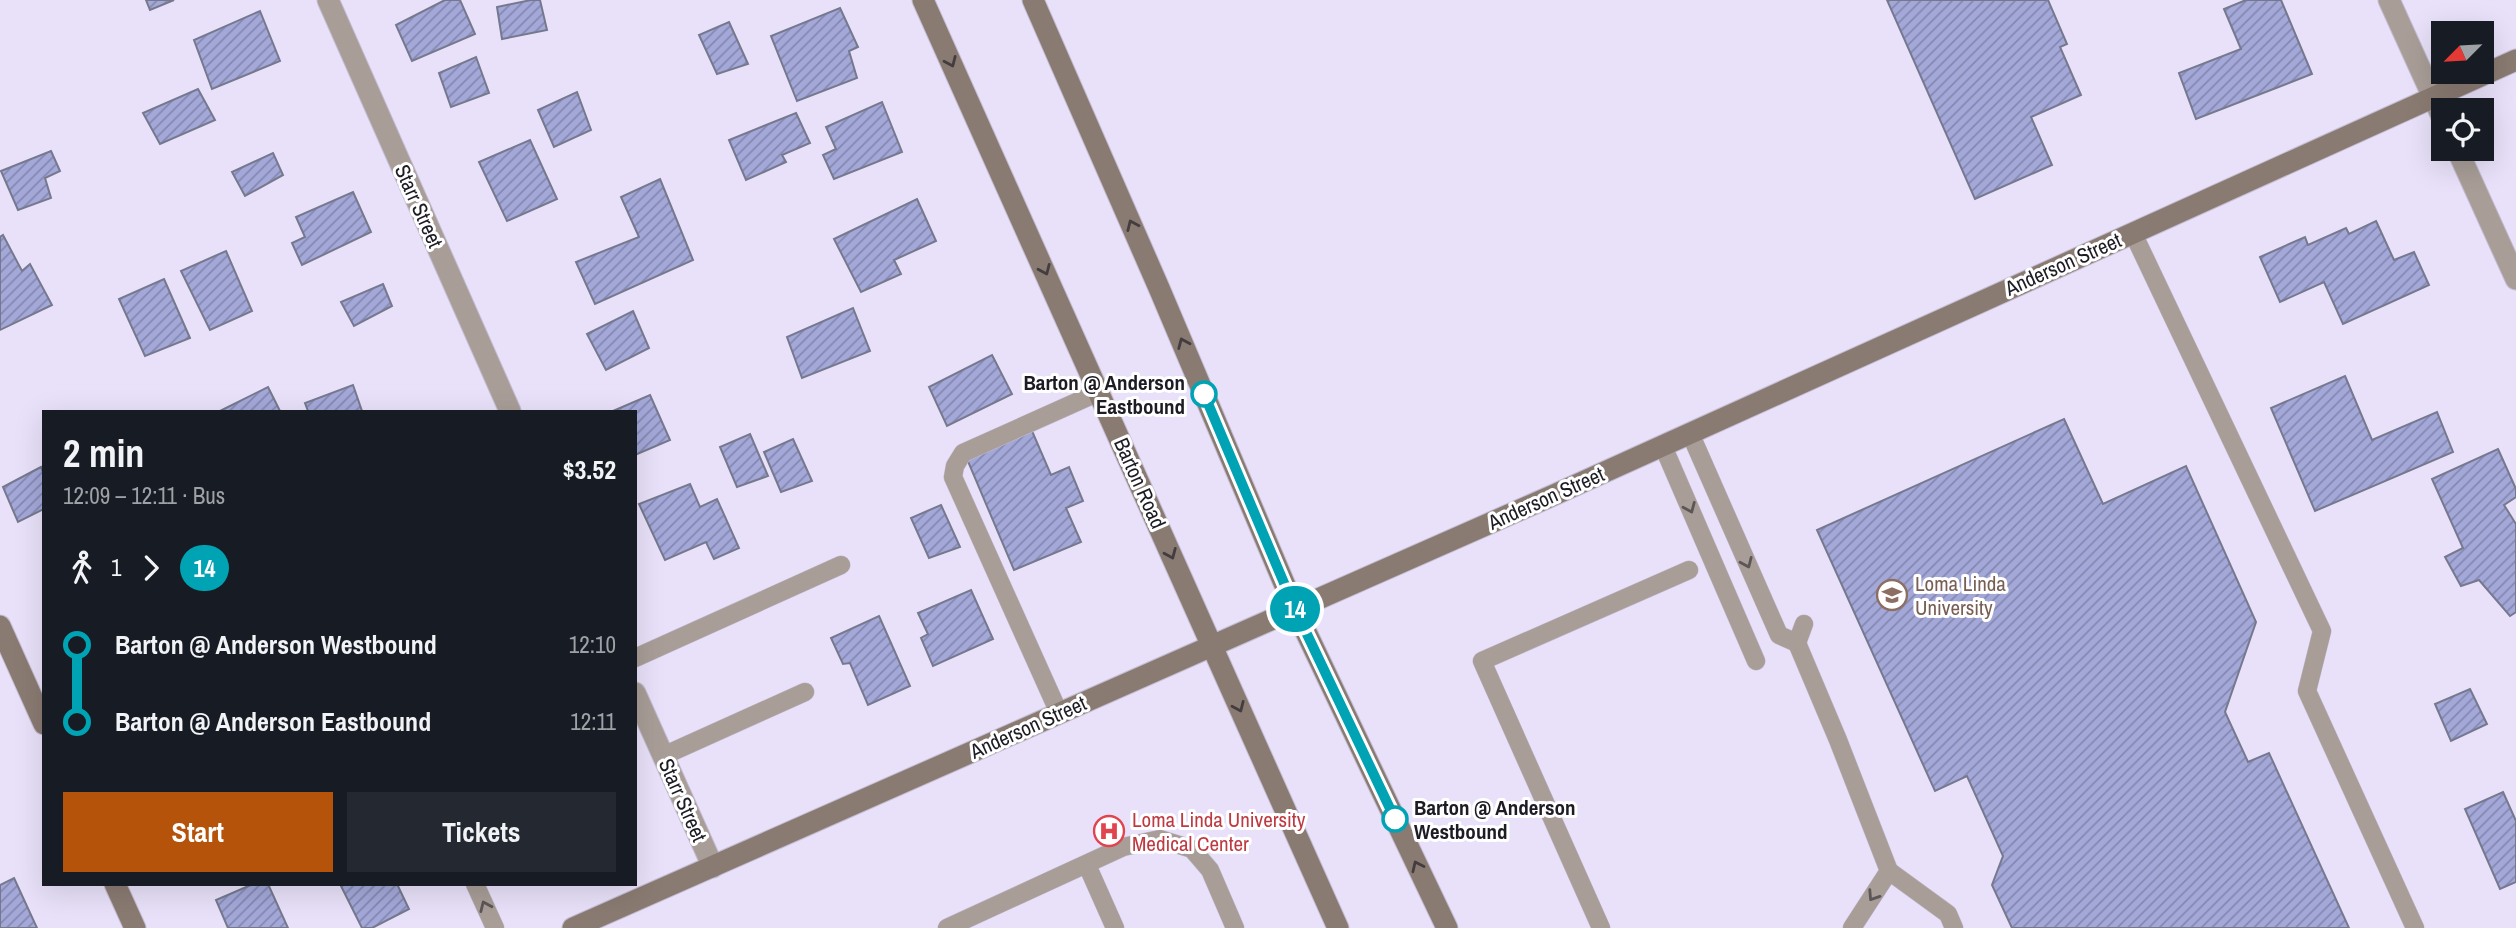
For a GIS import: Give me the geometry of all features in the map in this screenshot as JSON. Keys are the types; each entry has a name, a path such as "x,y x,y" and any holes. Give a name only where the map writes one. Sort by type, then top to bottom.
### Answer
{"main road":[{"name":"Barton Road","path":"923,0 1338,928"},
{"path":"1032,0 1154,275 1295,609 1447,928"},
{"name":"Anderson Street","path":"573,928 1663,446 2516,60"},
{"path":"1,630 42,720"},
{"path":"116,886 135,928"}],"street":[{"name":"Starr Street","path":"328,0 510,410"},
{"path":"2389,0 2433,96"},
{"path":"2462,161 2516,279"},
{"name":"Starr Street","path":"637,698 713,867"}],"lane":[{"path":"2133,233 2322,631 2307,691 2415,928"},
{"path":"1059,713 953,477 955,466 963,453 1099,392"},
{"path":"1690,433 1779,635 1797,643 1889,871 1948,915 1954,928"},
{"path":"1663,446 1756,661"},
{"path":"637,656 841,565"},
{"path":"1601,928 1482,661 1689,570"},
{"path":"1797,643 1804,624"},
{"path":"663,756 805,692"},
{"path":"947,928 1123,847 1160,839 1192,849 1210,870 1235,928"},
{"path":"1087,865 1115,928"},
{"path":"1852,928 1889,871"},
{"path":"476,886 495,928"}],"building":[{"path":"146,0 174,0 150,10"},
{"path":"445,0 460,0 475,34 412,61 396,25"},
{"path":"540,0 547,30 502,39 497,7"},
{"path":"1887,0 2048,0 2067,44 2060,47 2081,95 2031,117 2052,165 1975,199"},
{"path":"2246,0 2281,0 2312,74 2196,119 2179,73 2241,49 2224,9"},
{"path":"840,8 858,47 849,51 857,78 797,101 771,36"},
{"path":"260,11 280,61 212,89 194,40"},
{"path":"729,22 748,64 717,74 699,35"},
{"path":"476,57 489,93 451,107 439,73"},
{"path":"198,89 215,120 160,144 143,113"},
{"path":"577,92 591,130 554,147 538,110"},
{"path":"882,102 902,152 834,179 823,155 836,149 826,127"},
{"path":"796,113 810,143 782,155 786,162 746,180 729,140"},
{"path":"530,140 557,199 507,221 479,162"},
{"path":"51,151 60,171 45,178 51,198 18,210 1,171"},
{"path":"273,153 283,175 245,196 232,172"},
{"path":"660,179 693,260 595,304 576,262 639,237 621,197"},
{"path":"353,192 371,232 302,265 292,243 305,237 296,217"},
{"path":"917,199 936,241 894,260 901,274 861,292 834,239"},
{"path":"2376,221 2394,260 2414,252 2429,285 2343,324 2324,282 2280,302 2260,257 2305,237 2308,245 2346,228 2349,234"},
{"path":"3,235 22,271 30,264 52,305 0,330 0,237"},
{"path":"226,251 252,311 210,330 181,271"},
{"path":"164,279 190,338 145,356 119,299"},
{"path":"383,284 392,306 354,326 341,302"},
{"path":"853,308 870,351 802,378 787,337"},
{"path":"633,311 649,348 606,370 587,334"},
{"path":"992,355 1012,394 947,426 929,387"},
{"path":"2345,376 2372,440 2437,412 2453,452 2315,511 2271,408"},
{"path":"353,385 362,410 308,410 305,403"},
{"path":"268,387 280,410 222,410"},
{"path":"650,395 670,440 637,454 637,410 615,410"},
{"path":"2064,419 2103,504 2186,466 2256,622 2225,712 2248,762 2269,753 2349,928 2012,928 1992,885 2003,856 1967,776 1935,791 1817,530"},
{"path":"1032,431 1051,475 1069,467 1083,501 1066,508 1081,542 1014,570 967,459"},
{"path":"750,434 768,476 737,487 720,447"},
{"path":"793,439 812,481 781,492 764,452"},
{"path":"2498,449 2516,489 2516,497 2504,505 2516,524 2516,612 2510,616 2479,580 2461,586 2445,557 2463,548 2432,479"},
{"path":"41,467 42,510 18,522 3,487"},
{"path":"690,484 700,507 717,499 739,548 714,559 706,542 665,560 639,504"},
{"path":"941,505 960,547 929,558 911,518"},
{"path":"971,590 993,639 933,666 921,638 928,634 918,613"},
{"path":"879,616 910,686 868,705 850,663 843,664 831,638"},
{"path":"2470,689 2487,724 2451,741 2435,704"},
{"path":"2503,792 2516,821 2516,882 2500,889 2465,809"},
{"path":"14,878 37,928 0,928 0,885"},
{"path":"248,886 269,886 288,928 228,928 216,900"},
{"path":"341,886 398,886 409,909 372,928 362,928"}],"bus line":[{"name":"14","path":"1204,394 1295,609 1395,819"}],"place":[{"name":"Barton @ Anderson Eastbound","path":"1204,394"},
{"name":"Loma Linda University","path":"1892,595"},
{"name":"Barton @ Anderson Westbound","path":"1395,819"},
{"name":"Loma Linda University Medical Center","path":"1109,831"}]}
